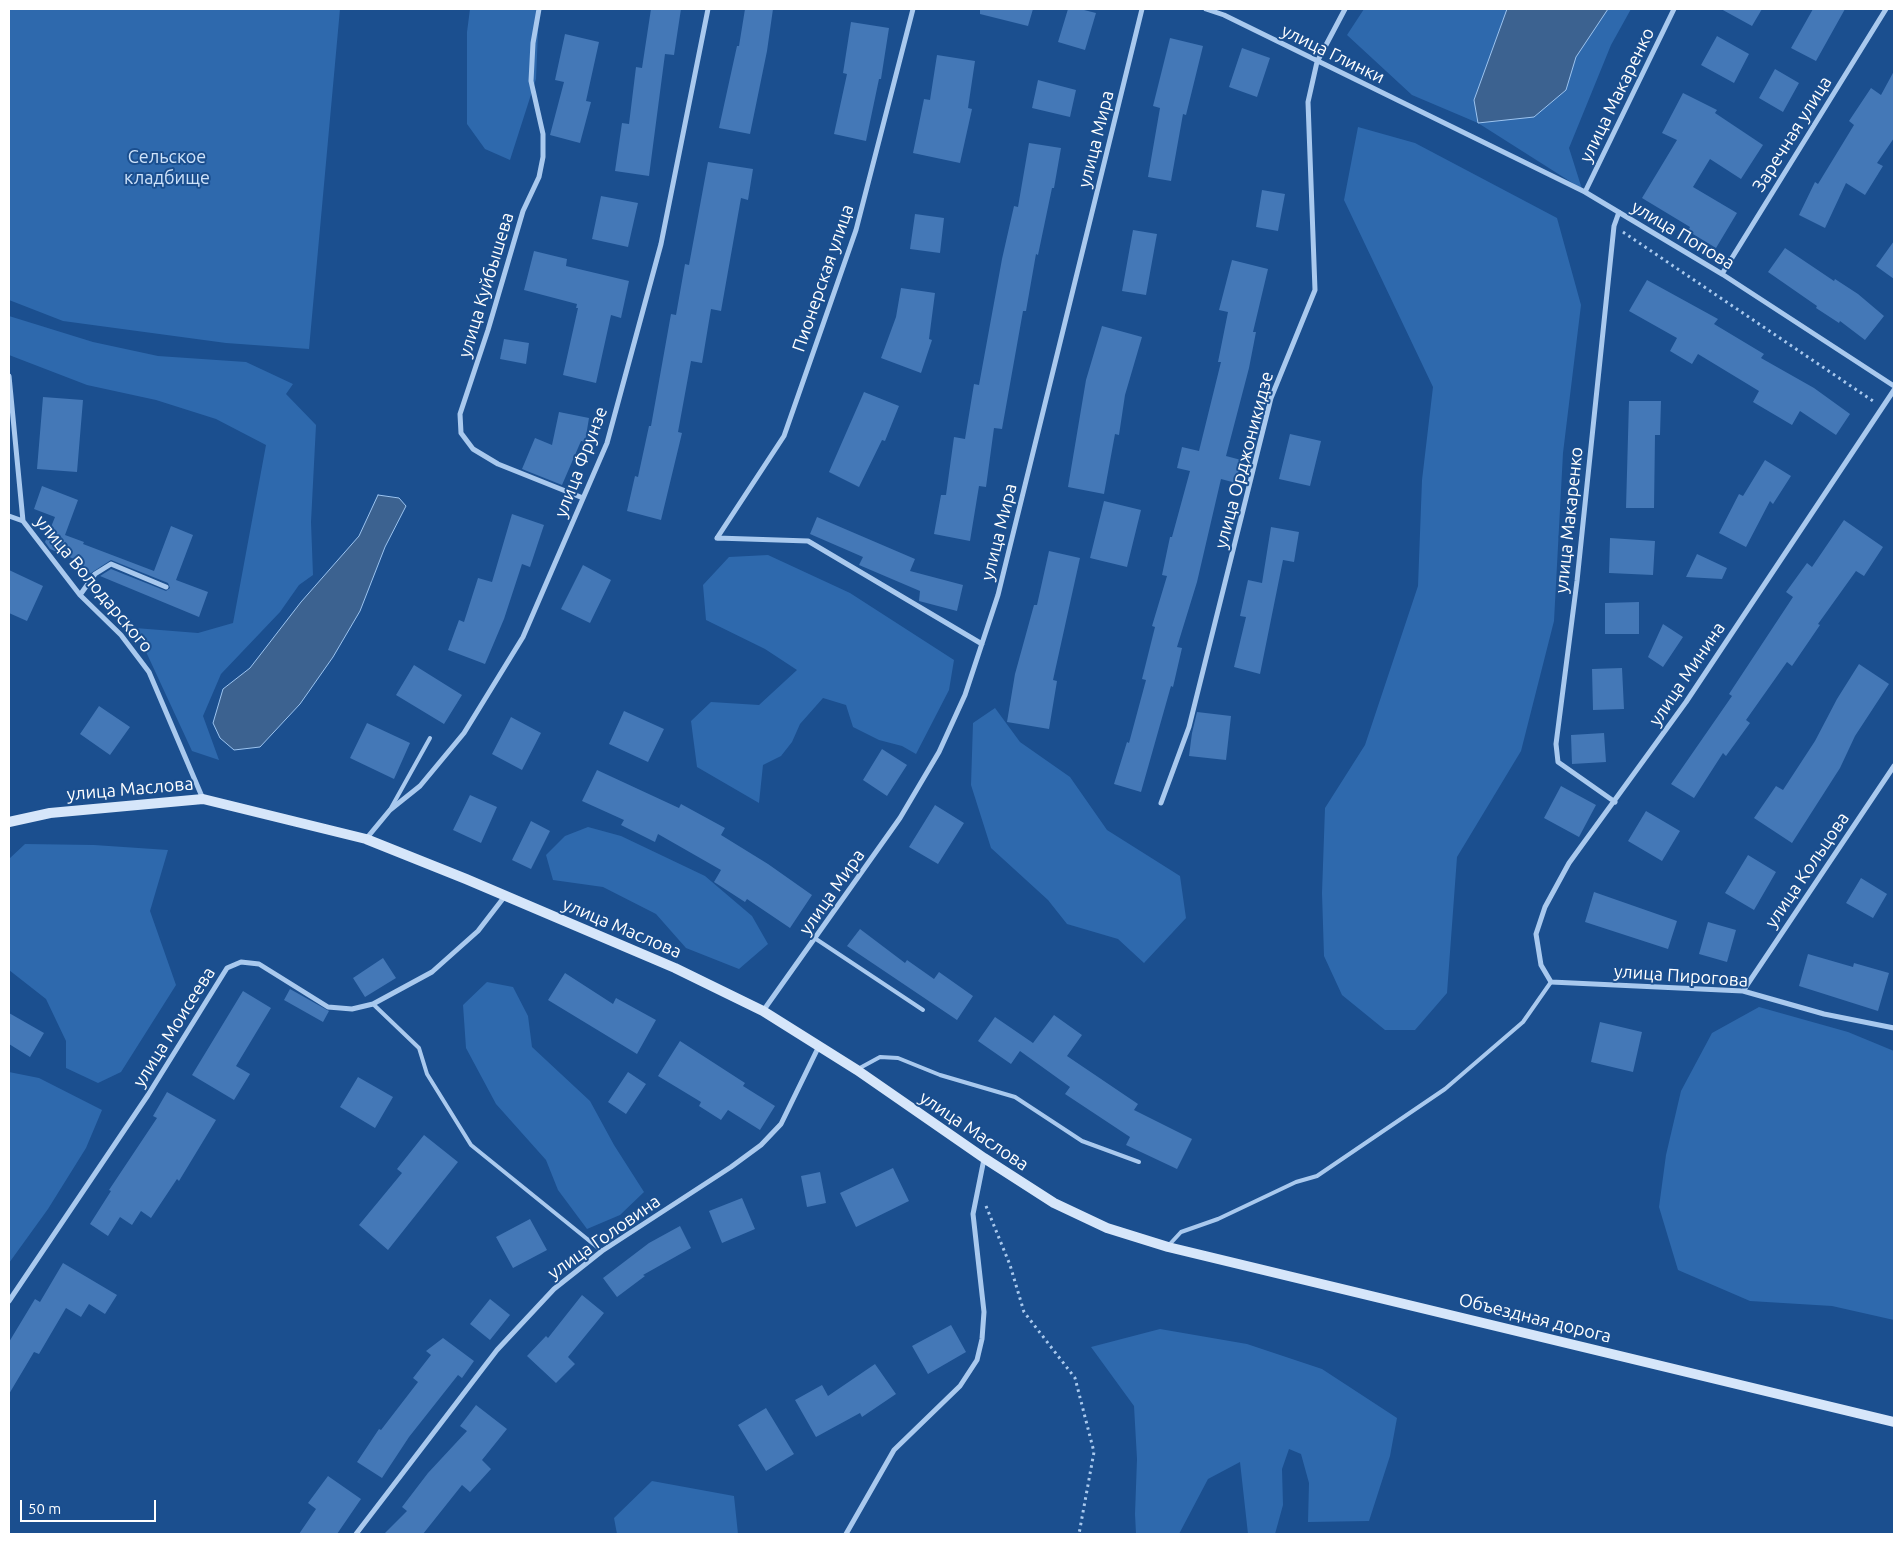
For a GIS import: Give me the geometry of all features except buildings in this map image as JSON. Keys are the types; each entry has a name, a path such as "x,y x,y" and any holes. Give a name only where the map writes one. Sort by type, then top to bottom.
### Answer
{"main road":[{"name":"улица Маслова","path":"9,822 50,813 203,799 366,839 675,968 763,1011 857,1070 1054,1204 1107,1228 1168,1247"},
{"name":"Объездная дорога","path":"1168,1247 1894,1422"}],"street":[{"name":"улица Куйбышева","path":"539,9 533,43 531,81 544,134 543,157 539,177 523,211 488,330 460,414 461,433 473,449 498,464 583,498"},
{"name":"улица Фрунзе","path":"366,839 390,810 420,786 464,733 524,637 606,443 662,244 708,9"},
{"name":"Пионерская улица","path":"913,9 856,230 784,436 717,538 808,541 982,644"},
{"name":"улица Мира","path":"763,1011 816,939 900,818 939,752 965,695 998,595 1142,9"},
{"name":"улица Глинки","path":"1206,9 1224,15 1447,125"},
{"name":"улица Орджоникидзе","path":"1161,803 1189,726 1271,398 1315,290 1308,102 1317,62 1346,9"},
{"name":"улица Макаренко","path":"1585,192 1674,9"},
{"name":"Заречная улица","path":"1722,274 1886,9"},
{"name":"улица Попова","path":"1447,125 1585,192 1619,212 1722,274 1894,388"},
{"name":"улица Макаренко","path":"1615,802 1558,762 1556,744 1578,571 1614,226 1619,212"},
{"name":"улица Володарского","path":"9,376 23,521 80,595 121,635 149,672 203,799"},
{"name":"улица Минина","path":"1551,982 1540,965 1536,934 1545,907 1569,863 1686,702 1894,388"},
{"path":"9,516 23,521"},
{"path":"80,595 95,574 111,564 166,587"},
{"name":"улица Кольцова","path":"1743,991 1758,965 1894,766"},
{"name":"улица Моисеева","path":"9,1301 148,1095 227,968 241,962 258,964 328,1007 352,1009 373,1004 432,972 478,931 505,896"},
{"name":"улица Пирогова","path":"1551,982 1743,991 1824,1014 1894,1028"},
{"name":"улица Головина","path":"356,1534 497,1350 554,1289 602,1251 761,1146 781,1124 819,1046"},
{"path":"846,1534 894,1450 960,1386 977,1360 982,1339 984,1312 973,1214 984,1158"}],"lane":[{"path":"390,810 430,738"},
{"path":"816,939 923,1010"},
{"path":"1168,1247 1182,1232 1218,1219 1296,1182 1317,1176 1445,1089 1523,1022 1551,982"},
{"path":"373,1004 419,1048 427,1074 471,1145 602,1251"},
{"path":"857,1070 880,1057 898,1058 940,1075 1015,1097 1082,1141 1139,1162"}],"path":[{"path":"1614,226 1882,407"},
{"path":"979,1187 1010,1265 1024,1312 1074,1378 1094,1452 1079,1534"}],"green space":[{"name":"Сельское кладбище","path":"9,9 340,9 309,349 226,343 63,321 9,300"},
{"path":"470,9 539,9 536,79 510,160 485,149 467,124 467,32"},
{"path":"1364,9 1631,9 1611,45 1569,148 1582,189 1478,123 1412,95 1347,35"},
{"path":"1358,127 1415,143 1557,218 1581,305 1563,453 1554,621 1521,751 1457,857 1447,993 1415,1030 1385,1030 1342,995 1324,956 1322,893 1325,808 1365,745 1418,586 1422,480 1433,387 1344,200"},
{"path":"9,316 93,342 158,356 246,362 293,384 286,394 316,425 311,522 313,575 299,585 280,612 221,674 203,716 219,760 192,751 135,628 198,633 233,623 266,445 216,419 156,400 87,385 9,355"},
{"path":"768,555 850,593 954,660 949,690 916,754 902,746 879,740 853,727 846,705 823,698 800,724 792,742 781,756 763,765 759,803 697,767 691,721 711,702 759,705 797,670 765,649 706,620 703,585 729,557"},
{"path":"995,708 1020,742 1070,777 1107,830 1180,876 1186,918 1144,963 1118,939 1067,924 1048,900 991,848 971,785 973,723"},
{"path":"588,827 621,836 705,876 752,916 768,944 739,969 686,948 656,914 603,887 553,880 546,855 565,836"},
{"path":"25,844 94,845 168,850 150,911 176,985 121,1072 98,1083 66,1068 66,1041 46,999 9,970 9,859"},
{"path":"487,982 513,987 528,1016 532,1047 590,1101 614,1145 644,1192 620,1215 587,1229 558,1190 546,1160 496,1104 466,1048 463,1005"},
{"path":"1759,1007 1848,1032 1894,1051 1894,1320 1832,1306 1750,1301 1678,1270 1659,1207 1666,1155 1681,1091 1712,1033"},
{"path":"9,1072 39,1078 102,1110 86,1148 48,1209 9,1263"},
{"path":"1160,1329 1247,1344 1322,1369 1397,1418 1390,1456 1369,1521 1308,1522 1309,1483 1301,1454 1289,1449 1282,1469 1283,1505 1275,1534 1248,1534 1240,1462 1208,1479 1179,1534 1136,1534 1137,1459 1134,1406 1091,1347"},
{"path":"652,1481 734,1496 738,1534 617,1534 614,1518"}],"shaded area":[{"path":"1507,9 1608,9 1576,57 1566,90 1534,117 1478,123 1474,100"},
{"path":"378,495 399,498 406,506 385,547 360,611 333,657 300,704 260,747 234,750 220,738 213,723 223,689 250,668 301,602 359,536"}]}
